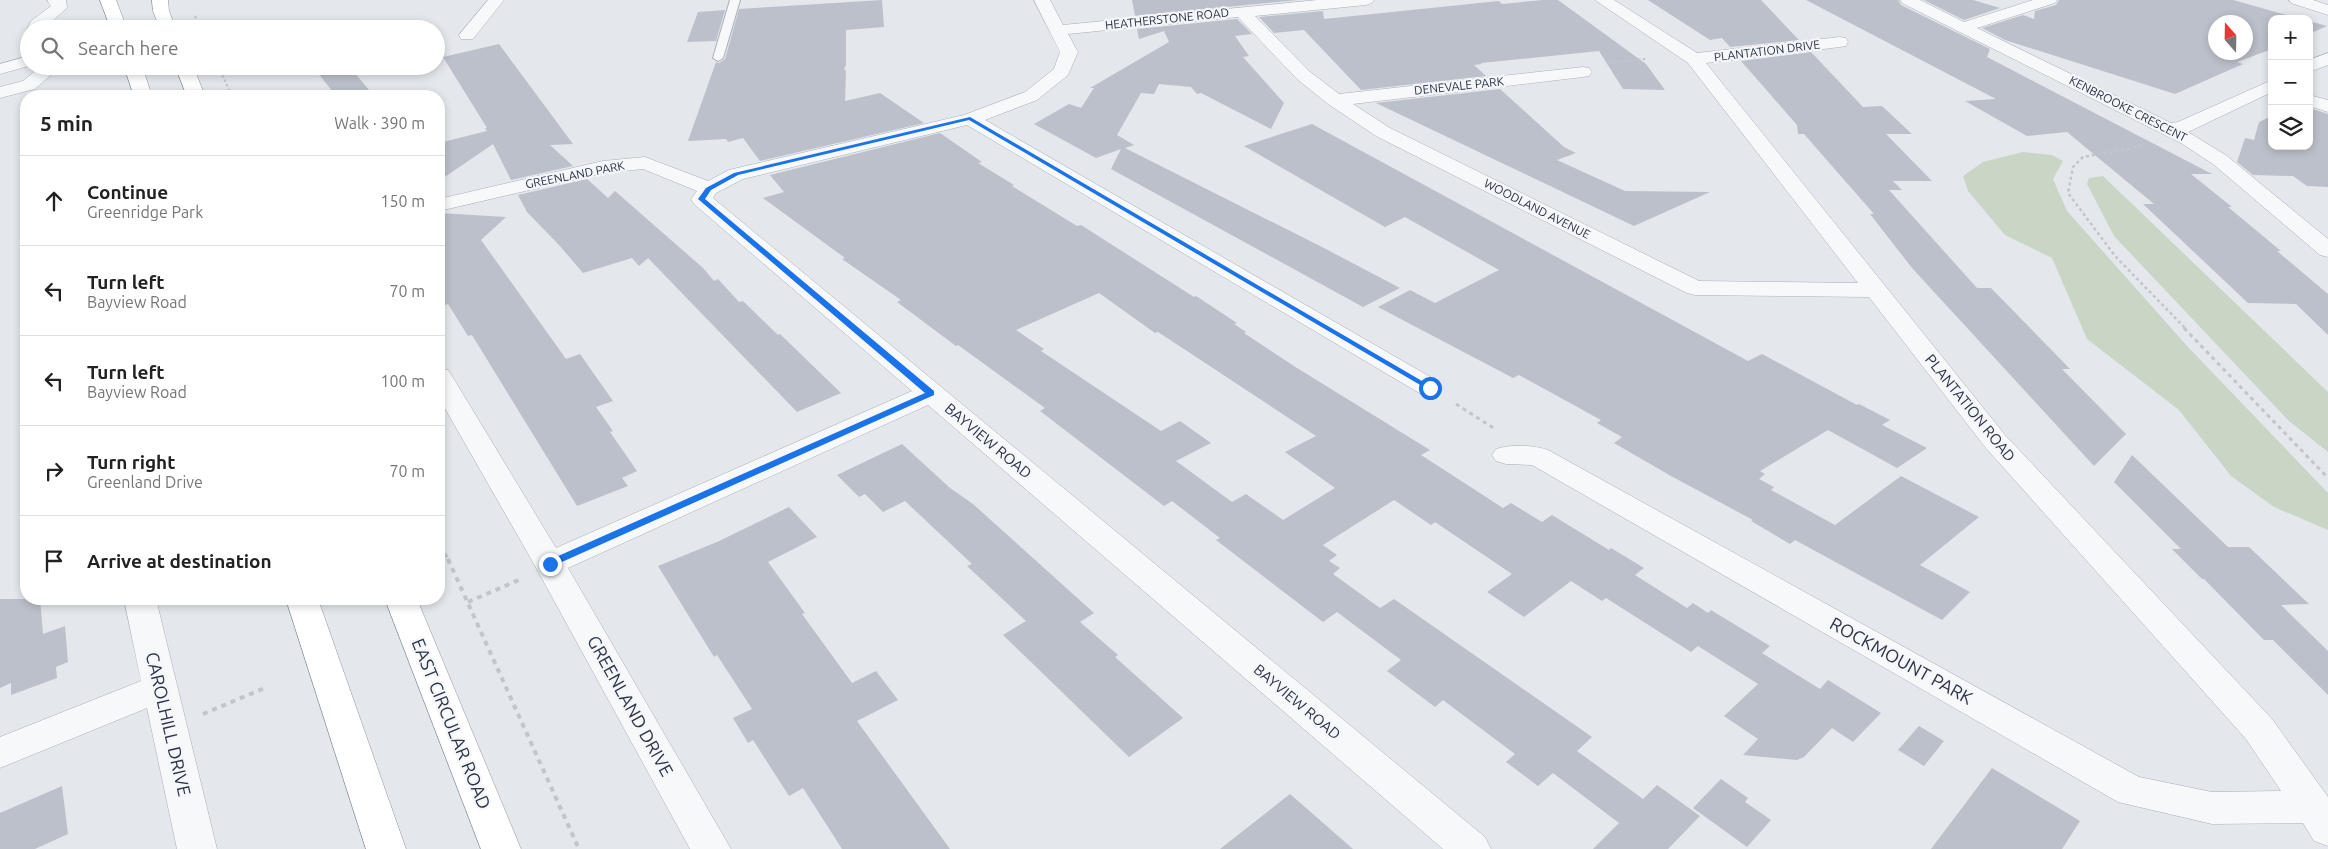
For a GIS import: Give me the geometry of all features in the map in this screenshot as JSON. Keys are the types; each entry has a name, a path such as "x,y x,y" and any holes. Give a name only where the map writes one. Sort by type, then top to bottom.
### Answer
{"highway":[{"path":"108,0 116,20"},
{"path":"160,0 164,20"},
{"path":"137,75 141,90"},
{"path":"188,75 194,90"},
{"path":"304,605 386,849"},
{"name":"EAST CIRCULAR ROAD","path":"402,605 501,849"}],"street":[{"path":"42,20 59,8 59,2 55,0"},
{"path":"467,35 496,0"},
{"path":"708,189 736,174 970,118 1031,96 1062,71 1068,52 1059,30 1042,0"},
{"name":"HEATHERSTONE ROAD","path":"1059,30 1366,0"},
{"name":"PLANTATION ROAD","path":"1603,0 1690,57 1995,441 2259,730 2321,818"},
{"name":"KENBROOKE CRESCENT","path":"1908,0 2188,138 2220,160 2328,250"},
{"path":"1964,27 2049,0"},
{"path":"2298,0 2328,10"},
{"name":"WOODLAND AVENUE","path":"1242,12 1303,75 1335,100 1383,132 1695,288 1876,290"},
{"name":"PLANTATION DRIVE","path":"1690,57 1840,42"},
{"path":"2313,65 2328,58"},
{"path":"0,69 20,63"},
{"name":"DENEVALE PARK","path":"1335,100 1583,72"},
{"path":"0,93 29,85 42,75"},
{"path":"2171,129 2183,127 2268,88"},
{"path":"2313,101 2328,106"},
{"path":"970,118 1430,388"},
{"name":"GREENLAND PARK","path":"445,204 603,167 645,163 708,189"},
{"name":"BAYVIEW ROAD","path":"708,189 702,199 1471,849"},
{"name":"GREENLAND DRIVE","path":"445,386 550,564 711,849"},
{"path":"550,564 931,393"},
{"name":"ROCKMOUNT PARK","path":"1522,455 2131,791 2212,808 2321,818"},
{"name":"CAROLHILL DRIVE","path":"141,605 197,849"},
{"path":"0,753 159,689"}],"lane":[{"path":"718,58 735,0"}],"path":[{"path":"1583,72 1584,66 1690,57"},
{"path":"222,75 229,90"},
{"path":"2188,138 2083,157 2073,167 2068,194 2115,256 2328,478"},
{"path":"1430,388 1522,455"},
{"path":"445,552 579,849"},
{"path":"468,602 521,580 550,564"},
{"path":"169,728 267,687"}],"green space":[{"path":"2023,152 2052,155 2063,161 2053,179 2067,211 2188,347 2328,493 2328,530 2274,507 2231,476 2179,410 2087,339 2052,258 2005,235 1968,191 1963,176 1983,162"},
{"path":"2103,176 2328,392 2328,452 2289,421 2114,236 2087,184 2089,178"}],"building":[{"path":"882,0 884,27 846,30 845,101 880,93 924,123 760,161 743,138 728,142 726,139 688,141 716,62 719,63 725,59 739,9"},
{"path":"1132,0 1298,0 1135,16"},
{"path":"1558,0 1646,64 1665,90 1623,89 1599,51 1481,63 1474,65 1486,76 1361,90 1304,30 1274,33 1259,17 1323,11 1324,19 1499,1 1502,4"},
{"path":"1648,0 1761,0 1799,40 1730,47 1722,38 1710,40"},
{"path":"1806,0 1898,0 1901,5 1990,49 1987,57 2212,174 2191,174 2232,207 2228,207 2281,251 2277,251 2328,294 2328,335 2296,304 2248,303 2143,204 2154,204 2067,132 2027,136 1965,101 1996,99"},
{"path":"1924,0 1973,0 2000,8 1964,20"},
{"path":"2059,0 2233,0 2286,15 2268,15 2268,50 2253,56 2253,15 2208,15 2208,60 2242,60 2237,62 2243,64 2175,94 2005,40 1982,28 2023,15 2034,19 2035,11 2056,5"},
{"path":"725,10 716,41 687,42 698,12"},
{"path":"1237,19 1252,34 1235,36 1249,56 1243,57 1284,103 1271,129 1201,93 1197,94 1191,87 1159,84 1154,94 1141,93 1117,135 1134,145 1125,148 1400,288 1363,307 1111,169 1121,149 1096,158 1034,124 1069,104 1081,108 1094,88 1090,88 1169,42 1164,31 1139,39 1137,29"},
{"path":"2313,22 2327,26 2313,32"},
{"path":"499,44 573,144 550,145 573,166 511,180 493,144 445,177 445,142 487,131 485,128 487,128 445,60 445,57"},
{"path":"1811,52 1863,107 1882,106 1912,134 1886,134 1932,181 1893,181 1902,190 1889,190 1977,288 1991,288 2070,369 2062,369 2126,434 2094,466 1912,268 1870,214 1874,214 1804,134 1798,134 1797,125 1741,61"},
{"path":"320,75 356,75 369,90 331,90"},
{"path":"1500,89 1564,147 1576,153 1557,160 1625,191 1710,192 1634,226 1376,103"},
{"path":"2313,109 2328,114 2328,187 2307,186 2293,176 2253,175 2237,162 2245,138 2254,140 2259,122 2268,118 2268,150 2313,150"},
{"path":"1312,124 1748,361 1762,354 1857,405 1859,404 1890,420 1882,425 1927,448 1897,468 1828,430 1760,471 1765,474 1759,479 1774,487 1771,490 1835,525 1901,476 1979,517 1920,565 1970,592 1942,620 1795,540 1790,544 1751,521 1753,520 1614,443 1622,437 1597,423 1601,420 1519,375 1513,378 1378,307 1410,290 1435,303 1499,270 1405,217 1385,227 1244,146"},
{"path":"940,133 982,162 978,163 1014,185 1012,186 1077,226 1081,225 1194,297 1196,296 1237,323 1234,324 1246,332 1244,333 1297,368 1430,450 1421,455 1503,508 1511,503 1542,522 1552,515 1609,550 1611,548 1644,568 1635,575 1687,608 1693,603 1708,613 1711,610 1770,646 1762,653 1820,689 1828,680 1881,713 1853,742 1832,728 1804,757 1797,760 1743,755 1758,739 1724,716 1758,684 1698,646 1691,652 1606,598 1602,601 1571,581 1524,617 1487,592 1512,574 1435,522 1431,525 1394,500 1323,545 1337,555 1329,561 1340,568 1333,574 1380,608 1394,599 1592,737 1577,751 1643,799 1657,785 1700,816 1668,849 1593,849 1619,823 1553,773 1538,786 1506,762 1515,754 1443,700 1435,707 1387,671 1401,660 1337,612 1323,622 1216,540 1220,538 1172,501 1164,506 1040,411 1045,408 958,345 956,346 897,302 901,300 842,259 845,258 763,198 784,192 770,175","holes":["1099,293 1155,333 1158,332 1316,436 1285,452 1335,488 1283,520 1246,494 1232,502 1176,461 1211,443 1180,421 1161,431 1041,351 1044,349 1016,330"]},
{"path":"587,179 608,198 615,191 703,268 714,281 718,279 739,302 743,301 778,335 780,334 841,393 797,412 648,258 639,266 632,258 583,273 527,212 518,195"},
{"path":"445,213 506,217 481,240 566,359 580,354 613,401 596,407 613,431 610,432 637,471 622,478 628,486 577,506 472,335 468,336 448,304 445,305"},
{"path":"902,444 950,488 973,504 1094,613 1080,622 1118,655 1115,657 1183,718 1129,757 1003,635 1026,621 967,566 972,564 905,501 883,512 865,494 859,497 837,475"},
{"path":"2132,455 2228,547 2249,547 2309,604 2281,605 2328,651 2328,695 2273,640 2264,640 2202,579 2172,549 2181,549 2114,482"},
{"path":"789,507 817,537 768,562 805,613 802,614 852,683 876,671 898,700 857,721 950,849 842,849 803,788 789,796 753,740 748,743 733,718 752,709 717,655 714,657 658,566 717,542"},
{"path":"0,599 20,599 20,605 41,605 43,634 65,626 68,662 56,667 57,678 11,695 11,683 0,688"},
{"path":"1919,726 1944,741 1924,766 1898,750"},
{"path":"1992,768 2080,821 2062,849 1931,849"},
{"path":"1721,779 1748,798 1745,802 1771,820 1747,847 1693,808"},
{"path":"62,786 68,834 35,849 0,849 0,813"},
{"path":"1290,794 1353,849 1220,849"}],"route":[{"path":"550,564 931,393 702,199 708,189 736,174 970,118 1430,388"}]}
